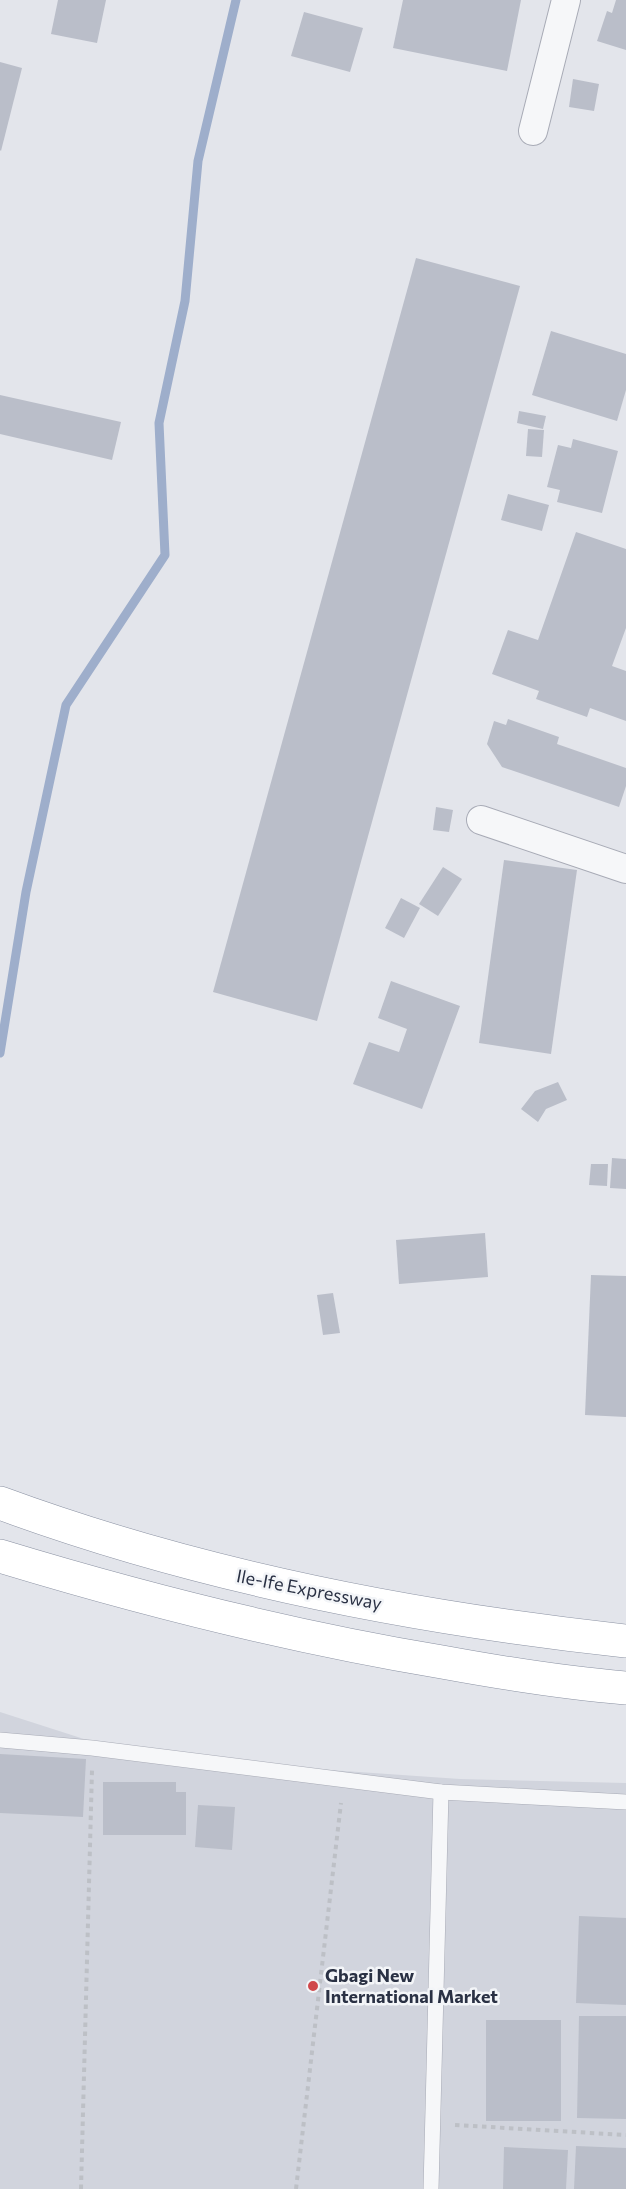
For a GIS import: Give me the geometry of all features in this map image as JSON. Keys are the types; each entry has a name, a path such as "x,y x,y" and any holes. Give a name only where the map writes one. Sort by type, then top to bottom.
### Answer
{"highway":[{"name":"Ile-Ife Expressway","path":"0,1503 64,1527 235,1576 527,1630 626,1641"},
{"path":"0,1556 107,1588 365,1649 496,1671 626,1688"}],"street":[{"path":"533,131 566,0"},
{"path":"481,820 626,869"}],"lane":[{"path":"0,1740 92,1748 441,1792 626,1803"},
{"path":"431,2189 441,1792"}],"path":[{"path":"81,2189 92,1748"},
{"path":"296,2189 344,1779"},
{"path":"434,2123 626,2135"}],"shaded area":[{"name":"Gbagi New International Market","path":"0,1712 140,1757 460,1779 626,1783 626,2189 0,2189"}],"building":[{"path":"58,0 106,0 97,43 51,34"},
{"path":"403,0 521,0 507,71 393,48"},
{"path":"616,0 626,0 626,50 597,41 607,11 612,13"},
{"path":"304,12 363,28 350,72 291,56"},
{"path":"0,62 22,68 1,151 0,150"},
{"path":"573,79 599,84 594,111 569,107"},
{"path":"416,258 520,286 317,1021 213,992"},
{"path":"551,331 626,354 626,390 617,421 532,395"},
{"path":"0,395 121,422 112,460 0,434"},
{"path":"519,411 546,416 543,429 517,423"},
{"path":"528,429 544,430 542,457 526,456"},
{"path":"573,439 618,451 602,513 557,502 560,490 547,487 558,445 571,448"},
{"path":"508,494 549,505 542,531 501,520"},
{"path":"576,532 626,549 626,628 612,666 626,671 626,721 590,708 587,717 536,699 539,691 492,674 508,630 538,640"},
{"path":"508,719 559,737 557,744 626,768 626,786 619,807 502,767 487,744 494,721 506,725"},
{"path":"436,807 453,810 449,832 433,830"},
{"path":"504,860 577,870 551,1054 479,1043"},
{"path":"443,867 462,879 438,916 419,904"},
{"path":"401,898 420,908 404,938 385,928"},
{"path":"391,981 460,1006 422,1109 353,1084 369,1042 399,1052 407,1029 378,1018"},
{"path":"558,1082 567,1100 546,1109 538,1122 521,1109 535,1091"},
{"path":"612,1158 626,1159 626,1189 610,1188"},
{"path":"591,1164 608,1164 607,1186 589,1185"},
{"path":"485,1233 488,1277 399,1284 396,1240"},
{"path":"591,1275 626,1276 626,1417 585,1415"},
{"path":"333,1293 340,1333 323,1335 317,1295"},
{"path":"0,1754 86,1759 83,1817 0,1813"},
{"path":"103,1782 176,1782 176,1792 186,1792 186,1835 103,1835"},
{"path":"198,1805 235,1807 232,1850 195,1847"},
{"path":"579,1916 626,1918 626,2005 576,2003"},
{"path":"579,2016 626,2016 626,2119 577,2118"},
{"path":"486,2020 561,2020 561,2121 486,2121"},
{"path":"576,2146 626,2148 626,2189 574,2189"},
{"path":"504,2147 568,2150 566,2189 503,2189"}],"waterway":[{"path":"0,1053 26,892 66,705 165,555 159,423 185,301 198,161 236,0"}],"place":[{"name":"Gbagi New International Market","path":"313,1986"}]}
